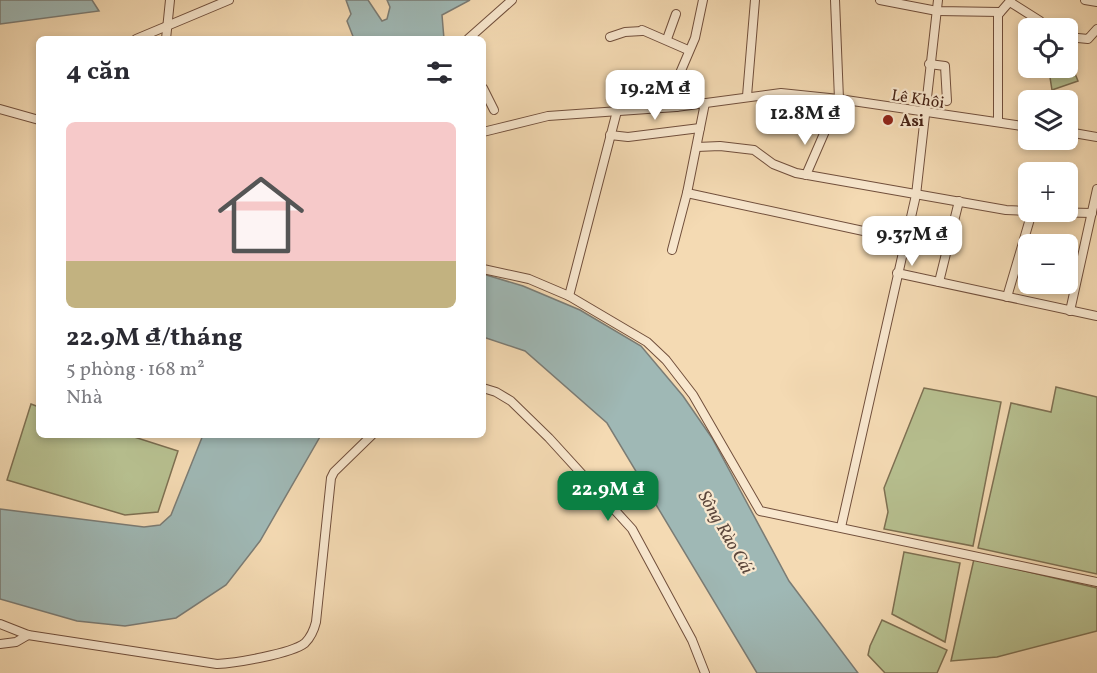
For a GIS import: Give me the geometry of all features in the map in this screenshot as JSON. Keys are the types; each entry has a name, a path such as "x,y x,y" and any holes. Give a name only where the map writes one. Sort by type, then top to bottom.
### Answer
{"street":[{"path":"166,36 171,0"},
{"path":"143,36 229,0"},
{"path":"471,36 512,0"},
{"path":"676,107 677,80 697,30 703,0"},
{"path":"747,96 755,0"},
{"path":"806,175 839,99 835,0"},
{"path":"880,0 937,11 1000,12"},
{"path":"841,527 916,195 938,0"},
{"path":"1085,0 1097,2"},
{"path":"998,122 997,39 1000,12 1011,1 1036,18"},
{"path":"667,39 676,14"},
{"path":"1078,38 1088,39 1097,29"},
{"path":"610,37 625,32 642,31 667,39 688,50"},
{"path":"930,64 945,66 947,101"},
{"name":"Lê Khôi","path":"486,131 548,116 676,107 781,93 839,99 1018,125"},
{"path":"486,94 494,110"},
{"path":"672,250 687,193 705,103"},
{"path":"0,109 36,119"},
{"path":"568,296 617,111"},
{"path":"610,135 628,137 700,128"},
{"path":"1078,134 1097,137"},
{"path":"697,147 720,146 754,150 773,164 806,175 1018,210"},
{"path":"1070,311 1097,189"},
{"path":"687,193 905,240"},
{"path":"939,282 959,201"},
{"path":"1078,213 1092,213"},
{"path":"1007,297 1027,222"},
{"path":"486,270 529,279 568,296 647,342 666,360 693,395 760,511 1097,582"},
{"path":"897,273 1097,316"},
{"path":"486,389 511,401 549,438 632,529 688,632 705,673"},
{"path":"0,624 27,634 217,664 238,662 299,646 310,636 316,622 332,475 369,438"},
{"path":"0,644 16,642 27,634"}],"green space":[{"path":"1050,78 1077,78 1078,81 1052,90"},
{"path":"1056,387 1097,397 1097,574 978,548 1011,403 1051,412"},
{"path":"924,388 1001,402 973,546 884,529 888,512 884,488"},
{"path":"31,404 36,406 36,438 137,438 178,451 158,512 125,515 7,480"},
{"path":"904,552 960,563 945,642 892,614"},
{"path":"974,559 1097,588 1097,631 997,657 951,661"},
{"path":"882,620 947,650 937,673 885,673 868,655"}],"water":[{"path":"0,0 92,0 99,11 0,24"},
{"path":"346,0 368,0 382,21 387,19 390,7 387,0 470,0 442,15 444,36 353,36 347,21 351,14"},
{"name":"Sông Rào Cái","path":"486,275 523,286 580,310 641,346 683,396 712,438 789,581 858,673 757,673 607,423 525,351 486,338"},
{"path":"202,438 319,438 260,541 226,585 176,618 125,626 77,621 0,599 0,509 144,527 160,525 171,515"}],"place":[{"name":"Asi","path":"888,120"}]}
